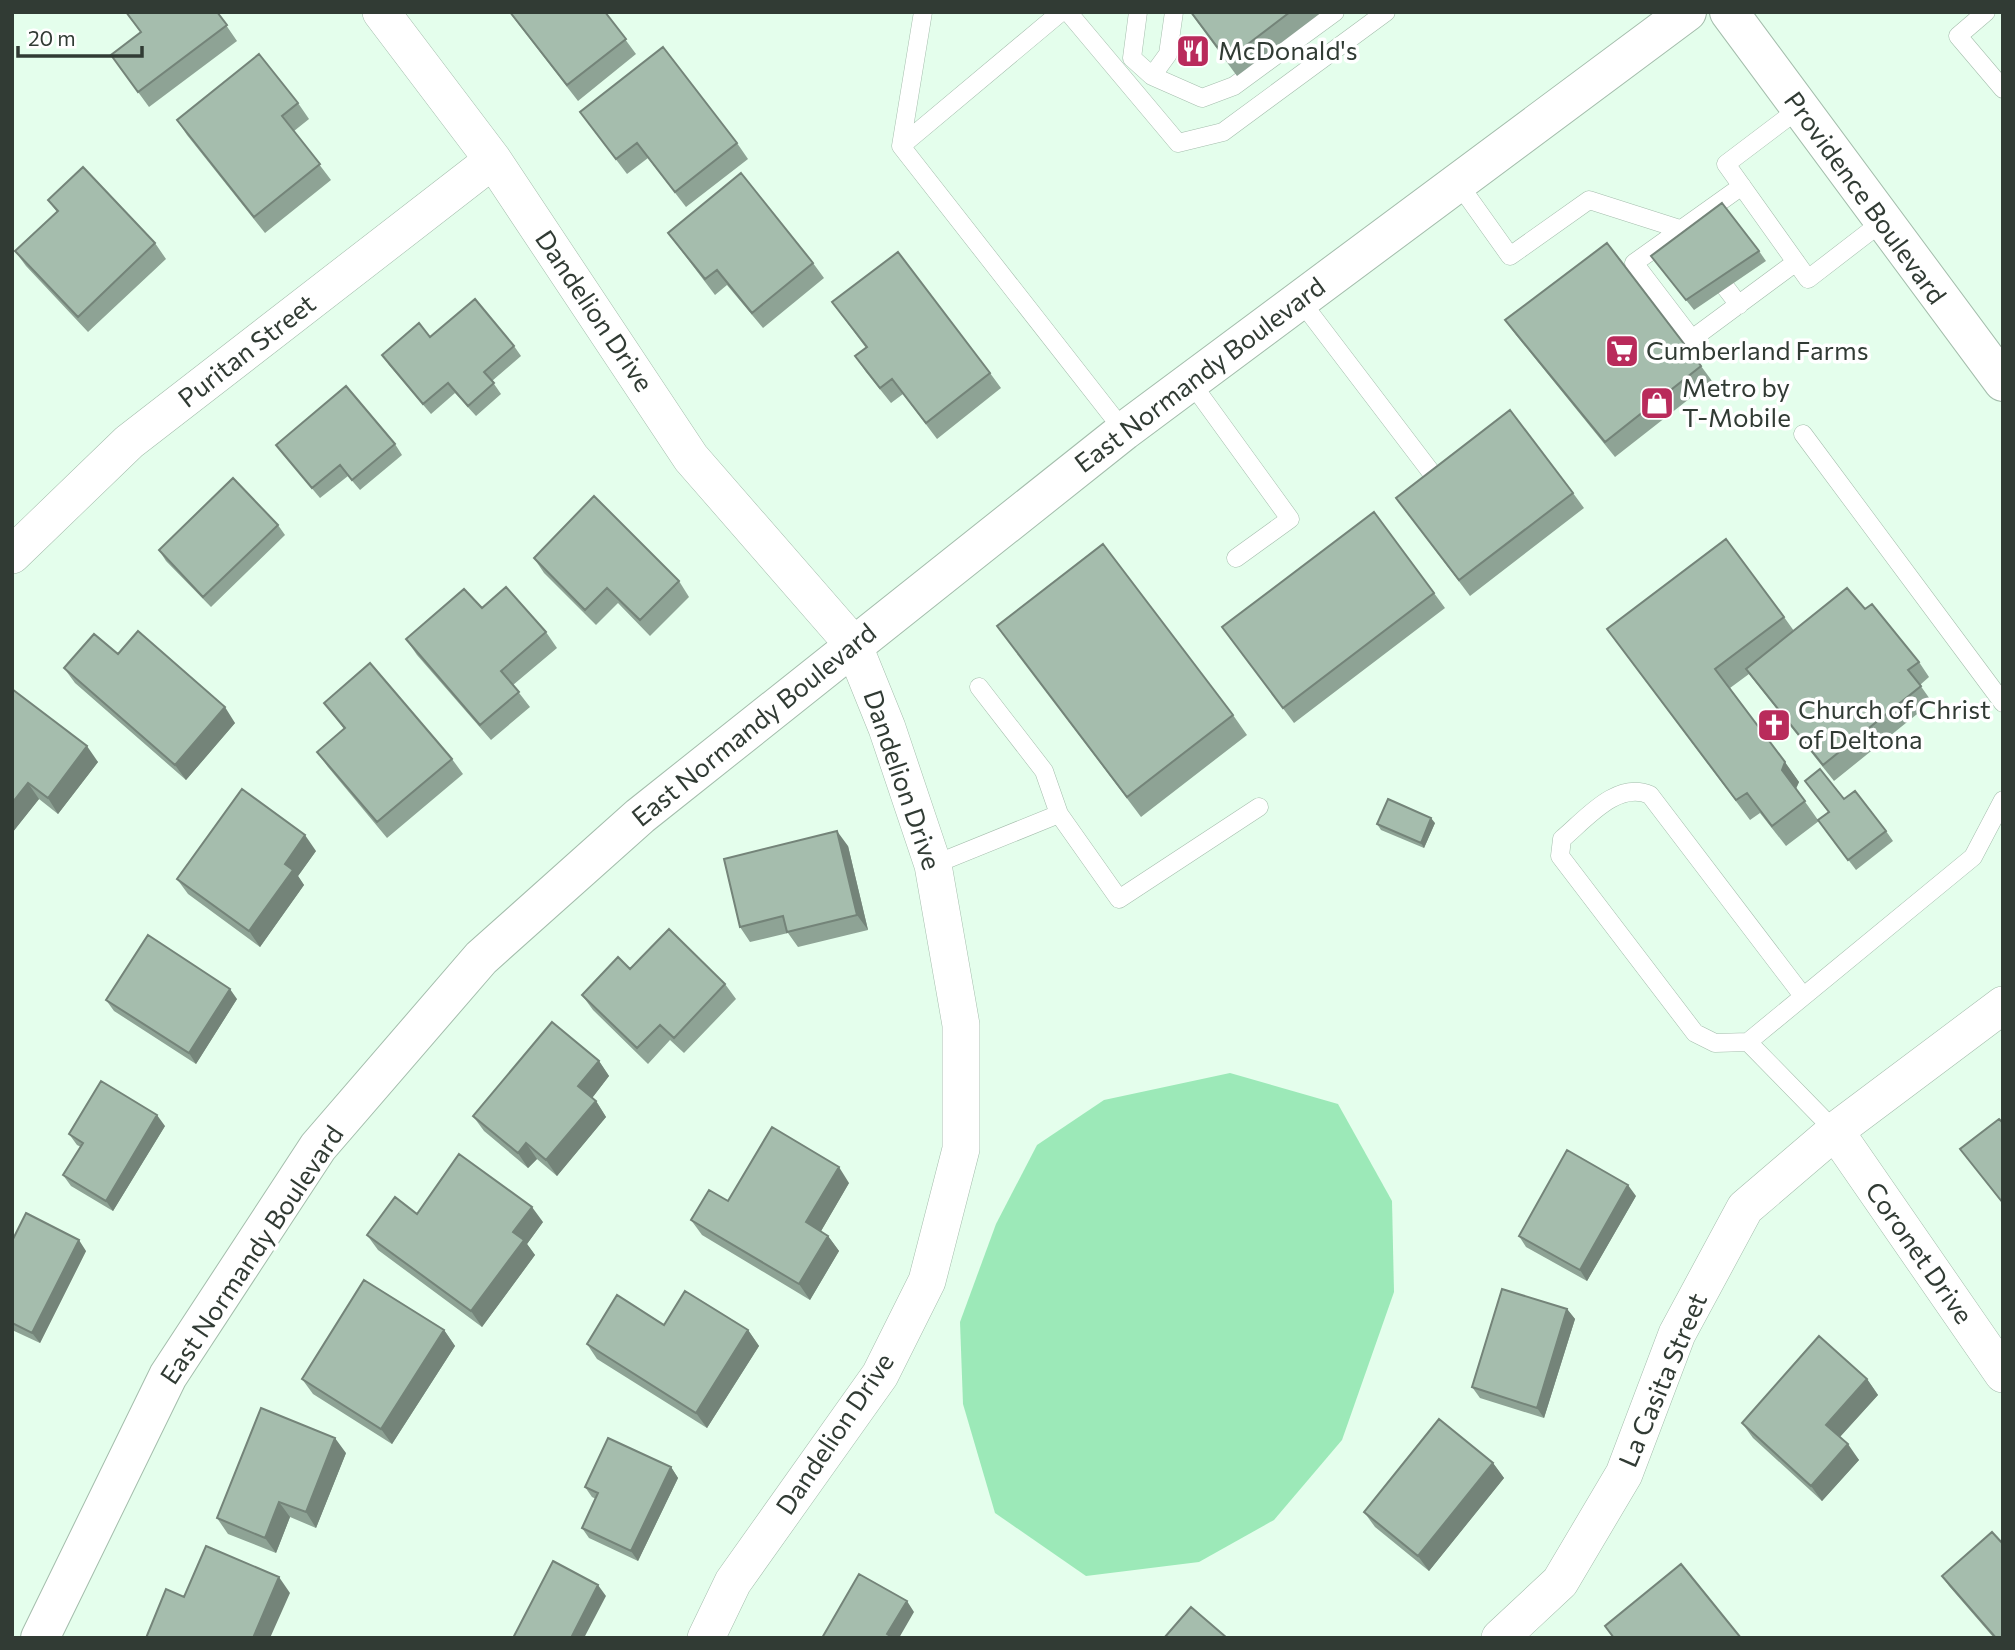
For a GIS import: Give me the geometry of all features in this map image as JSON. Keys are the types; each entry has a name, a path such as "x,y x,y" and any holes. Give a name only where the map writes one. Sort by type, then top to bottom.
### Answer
{"street":[{"name":"Dandelion Drive","path":"381,12 493,160 691,458 853,644 887,727 933,865 961,1025 961,1149 927,1281 880,1376 733,1582 706,1638"},
{"name":"East Normandy Boulevard","path":"40,1638 169,1376 318,1147 481,958 640,816 1124,431 1687,12"},
{"name":"Providence Boulevard","path":"1729,12 2003,383"},
{"name":"Puritan Street","path":"12,555 129,442 493,160"},
{"name":"La Casita Street","path":"1500,1638 1560,1582 1624,1474 1677,1334 1745,1208 1835,1131 2003,1005"},
{"name":"Coronet Drive","path":"1835,1131 2003,1374"}],"lane":[{"path":"923,12 901,146 1124,431"},
{"path":"901,146 1061,12"},
{"path":"1068,12 1178,143 1223,132 1386,12"},
{"path":"1138,12 1132,58 1152,76 1202,98 1234,86 1335,12"},
{"path":"1152,76 1168,54 1174,12"},
{"path":"1986,12 1958,36 2003,89"},
{"path":"1800,108 1726,164 1808,279 1882,222"},
{"path":"1458,183 1510,257 1589,200 1687,236"},
{"path":"1742,187 1687,236 1634,263 1692,339 1796,262"},
{"path":"1726,288 1739,304"},
{"path":"1300,300 1437,480"},
{"path":"1190,382 1290,519 1236,558"},
{"path":"1803,434 2003,703"},
{"path":"979,687 1044,771 1059,814 1119,899 1259,807"},
{"path":"1803,996 1650,794 1642,791 1618,794 1562,839 1560,856 1695,1033 1715,1043 1748,1042 1973,857 2003,800"},
{"path":"933,865 1059,814"},
{"path":"1748,1042 1835,1131"}],"shaded area":[{"path":"1230,1073 1338,1104 1392,1201 1394,1292 1342,1440 1274,1520 1199,1562 1086,1576 995,1513 963,1404 960,1322 996,1224 1037,1145 1104,1100"}],"building":[{"path":"126,12 217,12 227,25 138,92 111,55 141,32"},
{"path":"510,12 605,12 626,39 567,85"},
{"path":"1191,12 1290,12 1227,60"},
{"path":"663,47 737,143 675,192 637,143 616,159 580,112"},
{"path":"259,54 298,103 282,116 320,164 254,217 177,120"},
{"path":"83,167 155,243 78,317 15,251 58,211 48,200"},
{"path":"741,173 813,263 752,313 717,270 705,279 668,233"},
{"path":"1722,203 1759,251 1686,300 1651,256"},
{"path":"1607,243 1701,366 1605,442 1505,320"},
{"path":"898,252 990,373 926,423 892,379 880,388 855,356 867,347 832,302"},
{"path":"475,299 514,346 484,372 494,383 468,406 448,383 423,404 382,355 419,323 430,337"},
{"path":"346,386 395,444 352,480 340,465 312,488 276,445"},
{"path":"1510,410 1573,493 1459,580 1396,498"},
{"path":"233,478 278,525 203,597 159,550"},
{"path":"594,496 679,581 640,620 607,588 585,610 534,558"},
{"path":"1374,512 1434,593 1283,708 1222,627"},
{"path":"1726,539 1784,617 1715,669 1785,762 1782,770 1805,801 1772,826 1747,793 1736,800 1607,629"},
{"path":"1103,544 1233,715 1127,797 997,626"},
{"path":"506,587 546,632 501,671 519,692 480,725 406,639 464,589 482,608"},
{"path":"1847,588 1865,609 1872,604 1919,662 1908,670 1921,686 1823,765 1746,669"},
{"path":"138,631 225,707 175,765 64,668 94,634 118,654"},
{"path":"370,663 452,759 377,822 317,752 345,728 324,703"},
{"path":"12,689 87,746 48,798 28,783 12,803"},
{"path":"1820,769 1844,799 1855,791 1886,831 1848,860 1818,820 1829,812 1805,781"},
{"path":"242,789 305,835 285,864 293,870 249,931 177,879"},
{"path":"1388,799 1431,818 1421,843 1377,824"},
{"path":"837,831 857,915 787,932 783,916 740,927 724,859"},
{"path":"669,929 725,984 674,1038 660,1025 637,1048 582,995 618,957 630,969"},
{"path":"148,935 230,989 189,1053 106,1000"},
{"path":"552,1022 599,1061 578,1086 596,1101 546,1160 526,1143 518,1153 473,1116"},
{"path":"101,1081 157,1115 106,1201 63,1175 83,1143 69,1134"},
{"path":"1999,1119 2003,1123 2003,1203 1960,1149"},
{"path":"772,1127 839,1167 806,1222 828,1236 799,1284 691,1220 709,1190 728,1201"},
{"path":"1567,1150 1628,1185 1580,1270 1519,1236"},
{"path":"459,1154 532,1207 513,1232 524,1240 471,1311 367,1235 395,1197 417,1214"},
{"path":"26,1213 79,1240 32,1333 12,1323 12,1241"},
{"path":"364,1280 444,1330 381,1429 302,1379"},
{"path":"1502,1289 1567,1309 1537,1408 1472,1387"},
{"path":"685,1291 748,1330 696,1413 587,1344 617,1295 664,1325"},
{"path":"1819,1336 1867,1379 1826,1425 1848,1444 1811,1486 1742,1423"},
{"path":"261,1408 335,1438 306,1512 279,1502 265,1538 217,1518"},
{"path":"1439,1419 1493,1463 1418,1556 1364,1512"},
{"path":"608,1438 671,1467 631,1551 582,1528 598,1493 585,1487"},
{"path":"1992,1532 2003,1544 2003,1638 1996,1638 1942,1576"},
{"path":"206,1546 279,1577 253,1638 146,1638 166,1589 184,1597"},
{"path":"553,1561 598,1585 571,1638 513,1638"},
{"path":"1681,1564 1741,1638 1614,1638 1605,1626"},
{"path":"859,1574 907,1601 887,1634 893,1638 822,1638"},
{"path":"1191,1607 1227,1638 1164,1638"}],"place":[{"name":"McDonald's","path":"1193,51"},
{"name":"Cumberland Farms","path":"1622,351"},
{"name":"Metro by T-Mobile","path":"1657,403"},
{"name":"Church of Christ of Deltona","path":"1774,725"}]}
